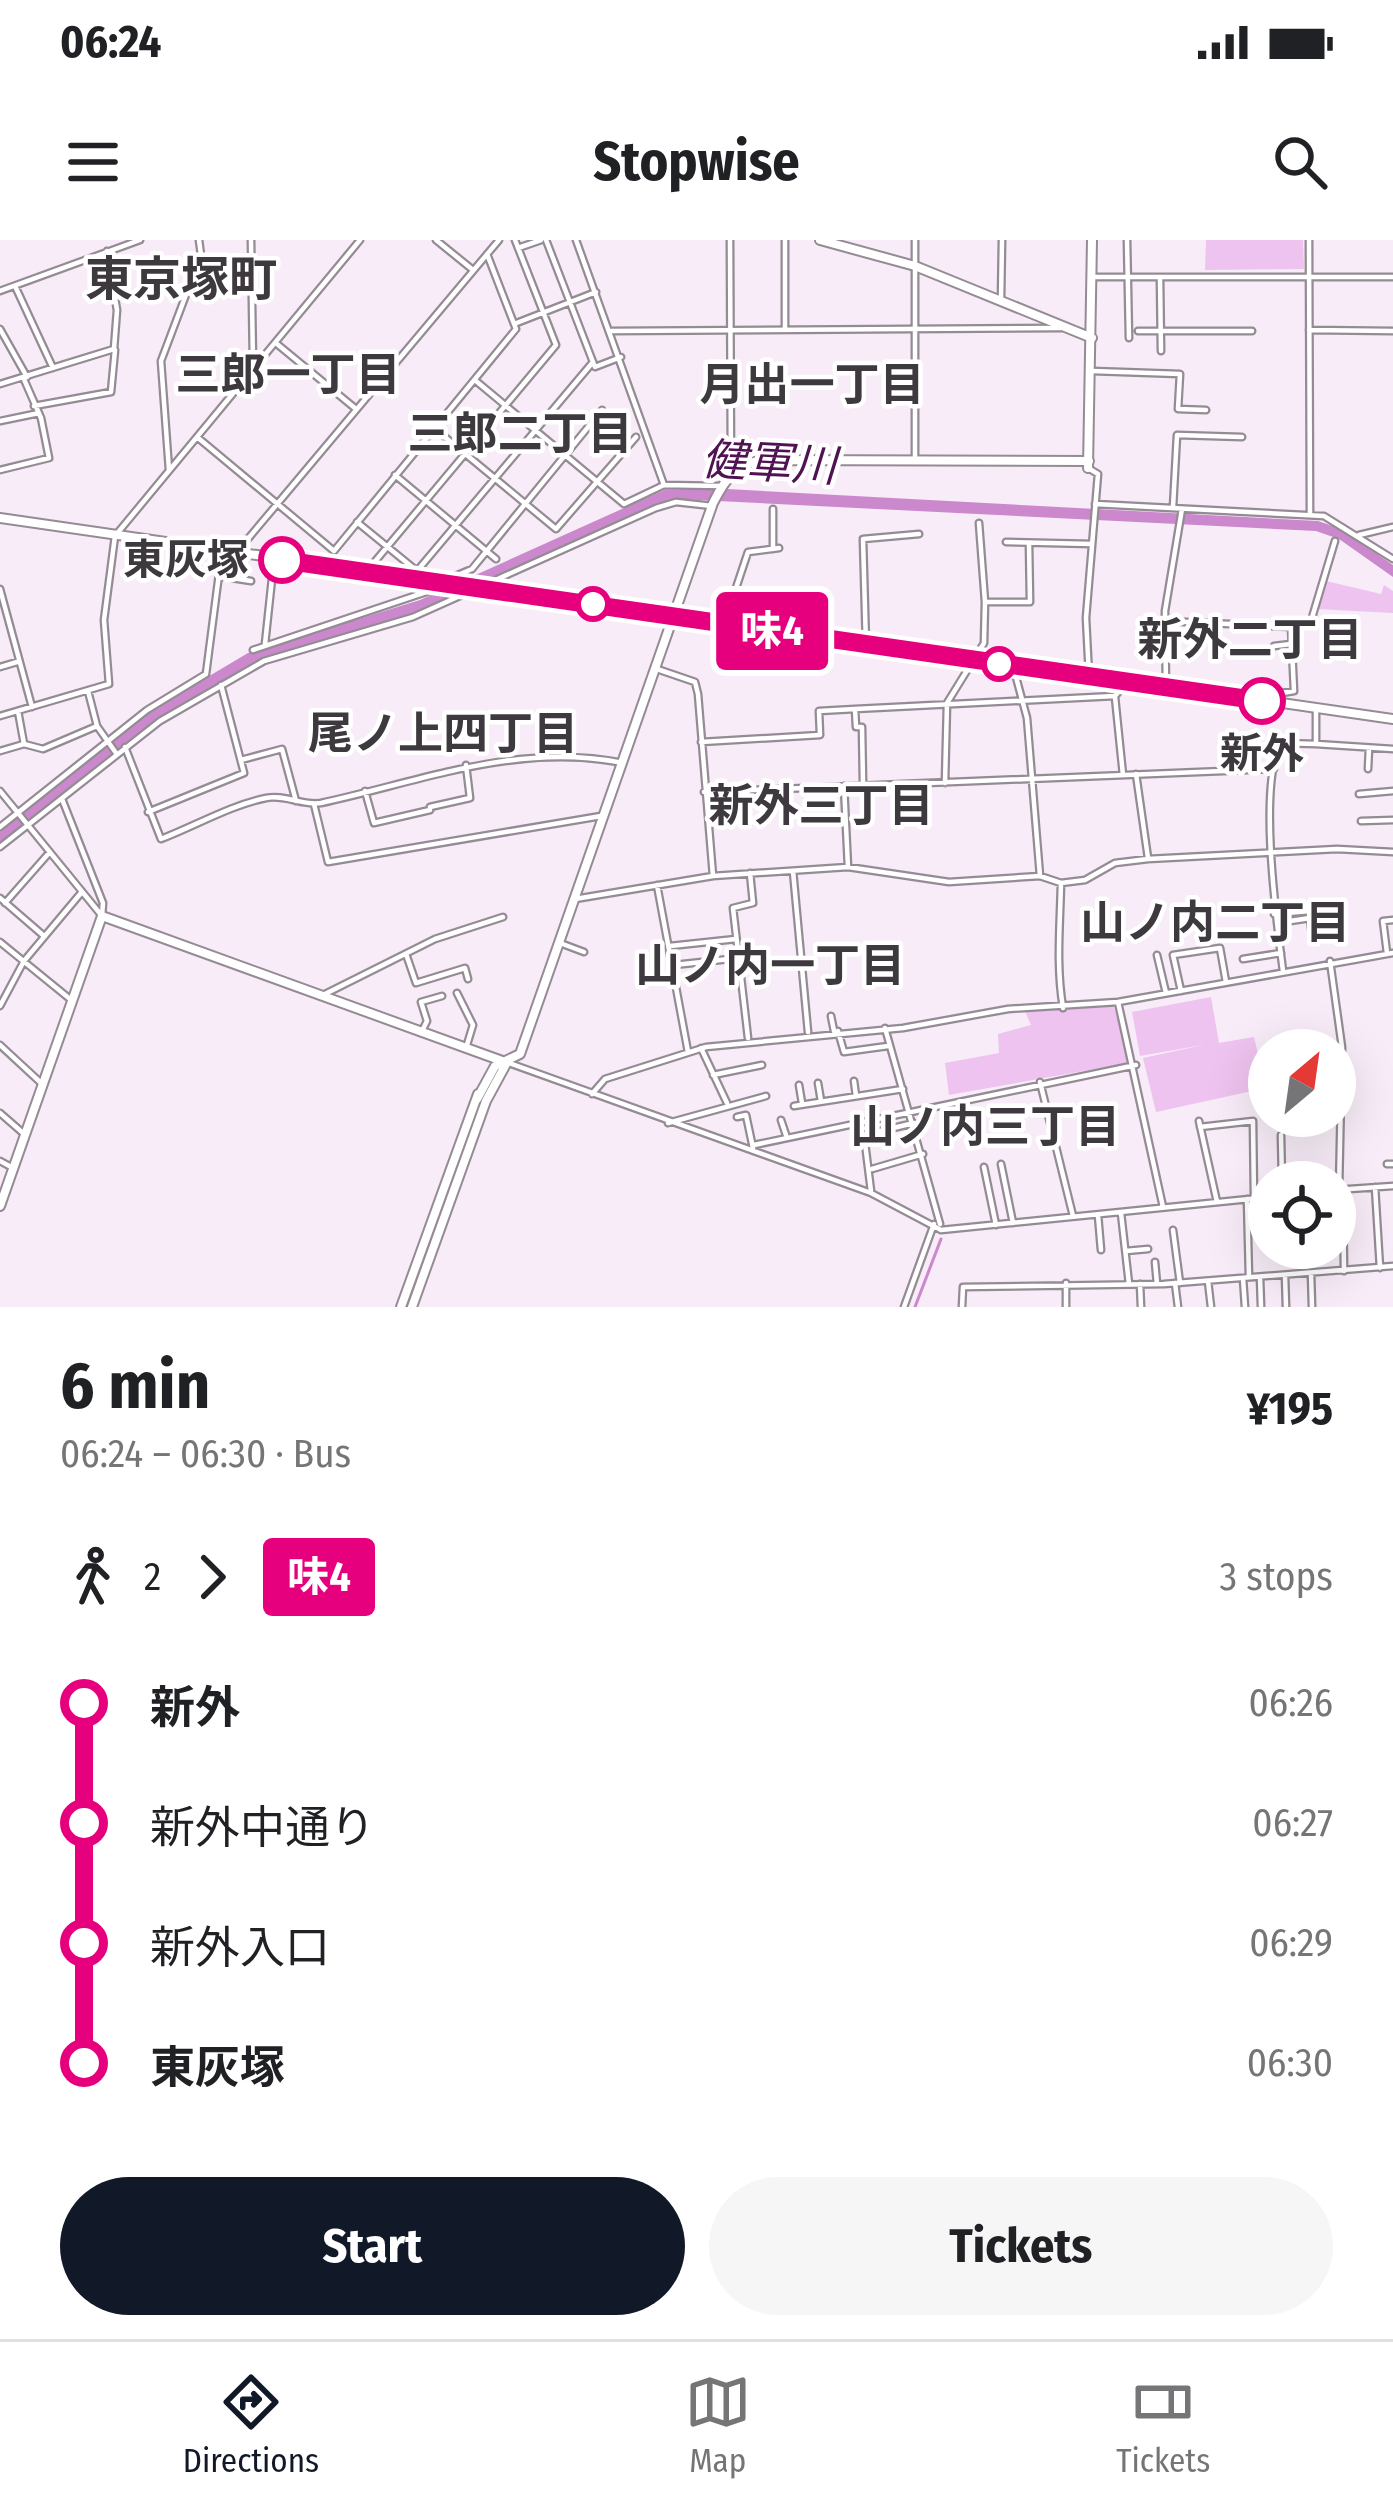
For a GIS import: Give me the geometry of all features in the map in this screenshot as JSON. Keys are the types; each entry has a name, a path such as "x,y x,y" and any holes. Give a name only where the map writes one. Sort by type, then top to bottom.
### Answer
{"street":[{"path":"0,292 140,240"},
{"path":"169,470 161,361 201,255 200,240"},
{"path":"251,240 256,342 252,368"},
{"path":"0,716 110,681 104,620 115,536 361,240"},
{"path":"436,240 473,271"},
{"path":"236,553 499,240"},
{"path":"367,571 556,344 515,240"},
{"path":"518,248 543,240 596,368 621,357"},
{"path":"576,240 664,485"},
{"path":"730,240 731,474"},
{"path":"785,240 785,330"},
{"path":"820,240 915,266 1092,338"},
{"path":"915,240 915,460"},
{"path":"1001,300 1002,240"},
{"path":"1089,676 1095,504 1092,240"},
{"path":"1127,240 1129,338"},
{"path":"1309,240 1310,515"},
{"path":"34,406 111,392 117,310 107,251"},
{"path":"197,437 334,551 516,329 487,254"},
{"path":"1092,277 1393,277"},
{"path":"1160,278 1161,351"},
{"path":"15,285 53,368"},
{"path":"514,323 596,292"},
{"path":"611,331 1065,327"},
{"path":"0,329 39,413 50,458 0,470"},
{"path":"1310,330 1393,331"},
{"path":"1138,331 1252,331"},
{"path":"275,343 356,410"},
{"path":"0,384 115,347"},
{"path":"415,574 593,362"},
{"path":"1092,371 1180,374 1178,409 1206,410"},
{"path":"475,380 624,504 664,485 721,487"},
{"path":"0,518 274,559 453,577 472,568 602,410"},
{"path":"0,421 39,413"},
{"path":"434,428 561,528 636,437"},
{"path":"1173,508 1177,435 1243,437"},
{"path":"477,1099 495,1066 520,1054 712,505 731,474 751,460 915,460 1091,468"},
{"path":"395,475 496,559"},
{"path":"0,847 116,753 263,661 412,617 656,508 676,502 712,505"},
{"path":"1095,504 1310,515 1334,520 1393,560"},
{"path":"724,624 748,553 776,549 773,508"},
{"path":"1166,688 1165,621 1182,509"},
{"path":"357,522 415,574 448,584 1393,719"},
{"path":"945,783 947,703 984,643 979,524"},
{"path":"1358,535 1393,527"},
{"path":"866,645 863,539 919,534"},
{"path":"1165,621 1291,627 1311,621 1335,541"},
{"path":"1006,542 1092,544"},
{"path":"985,602 1030,602 1029,543"},
{"path":"0,827 107,741 206,674 222,551"},
{"path":"265,644 274,559"},
{"path":"219,576 251,581"},
{"path":"253,650 448,584"},
{"path":"0,589 32,707"},
{"path":"1246,699 1294,691 1291,627"},
{"path":"1274,646 1292,644"},
{"path":"0,667 20,661"},
{"path":"1013,666 1024,700 1040,876"},
{"path":"656,669 695,682 713,876"},
{"path":"1123,775 1115,696 1126,682"},
{"path":"148,812 244,773 221,685"},
{"path":"88,691 97,726 116,753"},
{"path":"701,742 820,735 819,711 1115,696"},
{"path":"1316,709 1316,744"},
{"path":"855,710 856,727 862,727 863,786"},
{"path":"18,711 24,744"},
{"path":"0,751 24,744 43,748 97,726"},
{"path":"1283,971 1274,914 1272,853 1274,769 1282,743 1393,749"},
{"path":"125,747 161,839 268,797 314,805 466,765 577,754 622,763"},
{"path":"1368,769 1370,748"},
{"path":"241,760 282,749 296,801"},
{"path":"365,790 374,823 470,798 466,765"},
{"path":"704,792 1274,769"},
{"path":"1136,774 1148,859"},
{"path":"844,786 848,867"},
{"path":"0,791 102,916 751,1154 872,1193 938,1225 996,1225 1248,1199"},
{"path":"1359,794 1393,791"},
{"path":"0,1205 102,916 103,903 62,799"},
{"path":"314,805 328,862 603,815"},
{"path":"1361,821 1393,820"},
{"path":"575,899 713,876 848,867 949,882 1040,876 1061,883 1085,880 1115,862 1393,852"},
{"path":"44,936 3,901 49,853"},
{"path":"793,871 808,1033"},
{"path":"748,1040 734,908 753,903 750,873"},
{"path":"1061,883 1061,945 1055,960 1063,1008"},
{"path":"657,885 688,1052"},
{"path":"0,1006 24,962 81,893"},
{"path":"1274,914 1322,910"},
{"path":"320,996 406,954 502,917"},
{"path":"1277,923 1310,918 1312,936"},
{"path":"592,1094 605,1079 701,1048 981,1018 1008,1009 1118,1002 1390,953 1383,921 1393,920"},
{"path":"670,946 737,938"},
{"path":"0,942 73,1001"},
{"path":"560,943 584,952"},
{"path":"1181,991 1173,955 1220,948 1226,982"},
{"path":"1244,958 1281,952"},
{"path":"406,954 416,983 465,968 469,979"},
{"path":"1157,955 1166,993"},
{"path":"674,965 739,958"},
{"path":"1330,961 1342,1046 1340,1161"},
{"path":"457,994 472,1024 466,1049"},
{"path":"422,1033 427,1021 421,1002 442,996"},
{"path":"1118,1002 1136,1065 1163,1207"},
{"path":"831,1016 844,1052 889,1046"},
{"path":"885,1028 911,1109 938,1225 904,1307"},
{"path":"0,1046 43,1084"},
{"path":"701,1048 727,1104"},
{"path":"401,1307 477,1099 487,1063 479,1054"},
{"path":"412,1307 487,1101 506,1062"},
{"path":"713,1075 762,1065"},
{"path":"754,1145 1136,1065"},
{"path":"872,1080 874,1094"},
{"path":"854,1081 856,1096"},
{"path":"1040,1082 1073,1216"},
{"path":"818,1083 821,1102"},
{"path":"799,1085 798,1105 903,1089"},
{"path":"668,1123 766,1096"},
{"path":"0,1114 26,1135"},
{"path":"737,1117 746,1115 754,1145 751,1154"},
{"path":"782,1120 786,1136"},
{"path":"1217,1202 1200,1124 1253,1120 1252,1161"},
{"path":"872,1193 865,1135 914,1123"},
{"path":"872,1169 923,1154"},
{"path":"0,1161 14,1168"},
{"path":"1001,1164 1013,1223"},
{"path":"984,1168 996,1225"},
{"path":"1356,1189 1393,1186"},
{"path":"1375,1187 1380,1268"},
{"path":"1121,1213 1129,1284"},
{"path":"1098,1215 1101,1250"},
{"path":"1173,1230 1178,1307"},
{"path":"1245,1307 1248,1246"},
{"path":"1126,1251 1148,1249"},
{"path":"1155,1262 1157,1284"},
{"path":"962,1307 964,1287 1178,1283 1393,1266"},
{"path":"1311,1274 1312,1307"},
{"path":"1285,1275 1286,1307"},
{"path":"1260,1277 1261,1306"},
{"path":"1208,1281 1211,1307"},
{"path":"1066,1283 1066,1307"},
{"path":"1140,1284 1141,1307"}],"shaded area":[{"path":"1206,240 1303,240 1304,269 1205,270"},
{"path":"708,488 1318,521 1339,528 1393,565 1393,577 1339,539 1316,531 677,499 436,606 233,675 133,737 0,844 0,830 147,713 248,653 420,600 664,490"},
{"path":"1326,581 1381,594 1384,585 1393,591 1393,613 1317,609"},
{"path":"1211,997 1219,1043 1248,1038 1248,1092 1156,1112 1143,1058 1203,1045 1140,1056 1132,1012"},
{"path":"1113,1005 1132,1058 1128,1063 949,1095 945,1063 999,1053 998,1034 1031,1025 1025,1011"}],"waterway":[{"path":"915,1307 941,1239"}],"bus line":[{"name":"味4","path":"282,560 1262,701"}],"place":[{"name":"東灰塚","path":"282,560"},
{"name":"新外","path":"1262,701"}],"district":[{"name":"東京塚町","path":"181,280"},
{"name":"三郎一丁目","path":"288,375"},
{"name":"月出一丁目","path":"812,385"},
{"name":"三郎二丁目","path":"520,434"},
{"name":"新外二丁目","path":"1250,640"},
{"name":"尾ノ上四丁目","path":"443,734"},
{"name":"新外三丁目","path":"821,806"},
{"name":"山ノ内二丁目","path":"1215,923"},
{"name":"山ノ内一丁目","path":"770,966"},
{"name":"山ノ内三丁目","path":"985,1127"}],"water label":[{"name":"健軍川","path":"769,463"}]}
